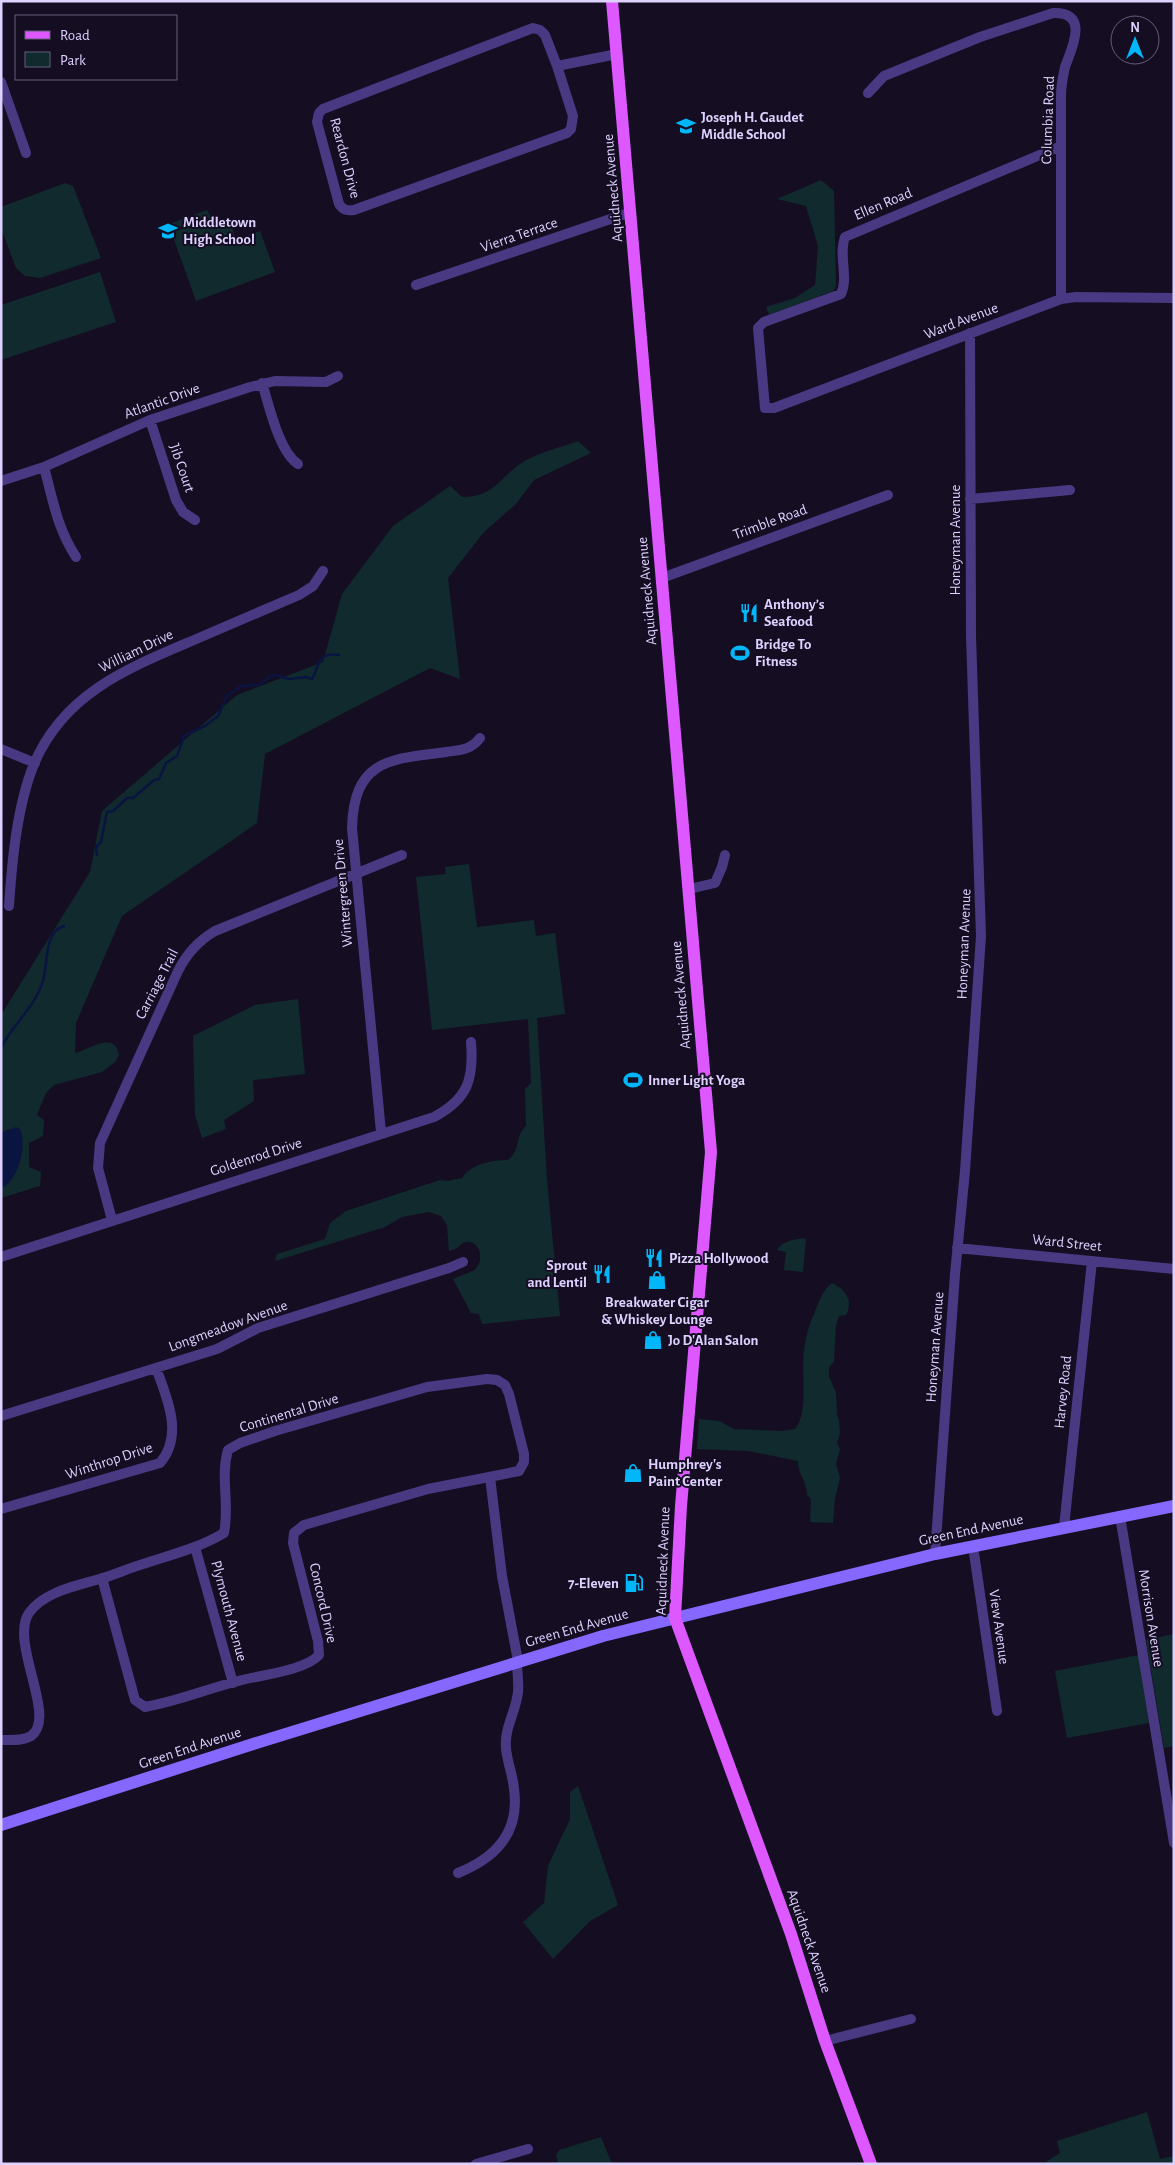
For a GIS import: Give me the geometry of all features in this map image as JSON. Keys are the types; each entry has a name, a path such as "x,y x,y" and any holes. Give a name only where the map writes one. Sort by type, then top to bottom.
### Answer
{"main road":[{"name":"Aquidneck Avenue","path":"612,1 632,212 711,1152 681,1506 675,1618 788,1926 825,2041 871,2164"},
{"name":"Green End Avenue","path":"1,1825 603,1636 936,1554 1174,1506"}],"street":[{"name":"Columbia Road","path":"868,93 884,76 980,37 1049,14 1060,13 1072,20 1077,34 1062,80 1061,299"},
{"name":"Reardon Drive","path":"533,28 540,30 545,35 557,66 572,116 571,128 567,133 354,210 348,211 339,204 317,122 319,113 323,109 533,28"},
{"path":"557,66 617,54"},
{"path":"1,82 26,153"},
{"name":"Ellen Road","path":"766,408 758,328 764,322 840,294 843,286 842,246 845,237 1061,146"},
{"name":"Vierra Terrace","path":"416,285 632,212"},
{"name":"Ward Avenue","path":"766,408 774,408 1061,299 1174,298"},
{"name":"Honeyman Avenue","path":"936,1554 957,1248 965,1172 982,936 971,636 970,333"},
{"name":"Atlantic Drive","path":"1,481 44,467 150,420 262,383 286,381 326,382 338,376"},
{"path":"262,383 284,448 290,459 298,464"},
{"name":"Jib Court","path":"150,420 176,500 183,512 195,520"},
{"path":"44,467 59,526 64,539 76,557"},
{"path":"970,499 1070,490"},
{"name":"Trimble Road","path":"662,578 888,495"},
{"name":"William Drive","path":"8,906 24,799 35,764 57,725 76,704 105,682 145,661 299,596 313,586 322,571"},
{"name":"Wintergreen Drive","path":"381,1132 356,874 352,810 355,795 372,771 393,760 470,748 480,738"},
{"path":"1,749 35,764"},
{"name":"Carriage Trail","path":"112,1220 98,1168 100,1143 184,959 203,938 215,931 402,855"},
{"path":"689,889 715,883 724,855"},
{"name":"Goldenrod Drive","path":"1,1257 434,1116 452,1106 467,1087 473,1063 471,1042"},
{"name":"Ward Street","path":"957,1248 1174,1269"},
{"name":"Harvey Road","path":"1064,1527 1092,1261"},
{"name":"Longmeadow Avenue","path":"1,1416 225,1346 245,1333 258,1328 463,1262"},
{"name":"Winthrop Drive","path":"1,1510 160,1463 168,1454 173,1429 172,1414 156,1368"},
{"name":"Continental Drive","path":"1,1740 18,1740 30,1737 35,1732 39,1723 35,1685 24,1638 28,1614 37,1603 64,1590 195,1547 224,1533 227,1518 224,1463 228,1450 240,1443 427,1387 486,1379 497,1380 505,1385 515,1415 524,1454 524,1462 519,1471 490,1477"},
{"path":"458,1873 488,1857 501,1844 512,1827 516,1810 506,1748 506,1729 518,1692 518,1662 502,1576 490,1477"},
{"name":"Concord Drive","path":"102,1578 135,1700 145,1706 164,1704 298,1666 315,1660 319,1655 318,1641 293,1543 293,1537 298,1529 304,1525 428,1489 490,1477"},
{"name":"Morrison Avenue","path":"1120,1516 1174,1843"},
{"name":"View Avenue","path":"973,1546 997,1711"},
{"name":"Plymouth Avenue","path":"195,1547 233,1683"},
{"path":"825,2041 911,2019"},
{"path":"476,2164 528,2149"}],"green space":[{"path":"821,180 834,191 836,286 833,291 769,315 766,307 795,298 815,285 818,246 806,206 777,199"},
{"path":"65,183 73,186 101,258 40,278 25,276 16,268 1,228 1,207"},
{"path":"207,210 217,227 224,228 231,225 236,239 260,231 275,272 196,301 169,226 172,223"},
{"path":"100,272 116,322 1,360 1,305"},
{"path":"578,441 591,453 534,480 516,504 484,532 448,578 460,679 430,668 265,754 257,823 122,916 76,1023 75,1053 107,1043 112,1044 116,1048 119,1055 115,1062 102,1072 54,1085 46,1093 37,1115 44,1120 43,1136 29,1143 29,1167 41,1172 40,1186 1,1198 9,1129 1,1133 1,1015 90,872 102,811 237,695 323,662 342,594 393,526 450,486 462,497 483,494 497,485 523,462"},
{"path":"469,864 477,927 534,920 536,936 555,933 565,1014 537,1018 547,1180 560,1316 482,1324 479,1314 471,1313 453,1279 475,1270 480,1260 480,1252 476,1245 470,1242 463,1243 449,1251 447,1225 441,1216 429,1212 402,1217 385,1227 275,1261 277,1254 325,1239 330,1223 346,1211 440,1180 448,1181 462,1178 477,1166 489,1162 508,1160 515,1152 520,1134 526,1126 525,1089 531,1083 528,1019 432,1030 416,877 446,874 445,867"},
{"path":"298,999 305,1074 253,1080 254,1101 224,1120 226,1129 202,1138 195,1115 193,1036 255,1005"},
{"path":"803,1238 806,1239 803,1272 784,1270 786,1252 777,1250 785,1243"},
{"path":"832,1283 844,1292 849,1300 846,1315 839,1316 836,1325 834,1361 829,1368 829,1376 836,1393 839,1420 840,1433 837,1443 840,1449 836,1464 840,1478 835,1498 833,1523 810,1522 811,1499 807,1495 798,1461 748,1451 697,1449 699,1419 719,1421 734,1429 783,1431 795,1429 802,1413 804,1392 803,1359 807,1334 820,1298"},
{"path":"1174,1634 1174,1746 1164,1748 1146,1640"},
{"path":"1139,1655 1149,1723 1067,1738 1055,1671"},
{"path":"578,1786 618,1905 590,1921 553,1959 523,1922 544,1903 548,1866 570,1819 570,1792"},
{"path":"1147,2112 1160,2159 1174,2156 1174,2164 1048,2164 1047,2161 1060,2153 1057,2141"},
{"path":"601,2137 612,2164 558,2163 556,2155 559,2150"}],"shaded area":[{"path":"16,1127 20,1129 22,1136 22,1152 18,1169 4,1187 1,1186 1,1133"}],"waterway":[{"path":"97,855 96,847 101,842 107,812 113,811 127,798 133,798 154,780 159,779 166,763 177,756 184,736 205,726 218,716 227,696 241,686 260,685 269,677 275,675 289,679 306,677 312,679 322,658 339,655"},
{"path":"1,1048 35,999 45,974 50,941 53,934 64,926"}],"place":[{"name":"Joseph H. Gaudet Middle School","path":"686,126"},
{"name":"Middletown High School","path":"168,231"},
{"name":"Anthony’s Seafood","path":"749,613"},
{"name":"Bridge To Fitness","path":"740,653"},
{"name":"Inner Light Yoga","path":"633,1080"},
{"name":"Pizza Hollywood","path":"654,1258"},
{"name":"Sprout and Lentil","path":"602,1274"},
{"name":"Breakwater Cigar & Whiskey Lounge","path":"657,1280"},
{"name":"Jo D'Alan Salon","path":"653,1340"},
{"name":"Humphrey's Paint Center","path":"633,1473"},
{"name":"7-Eleven","path":"634,1583"}]}
